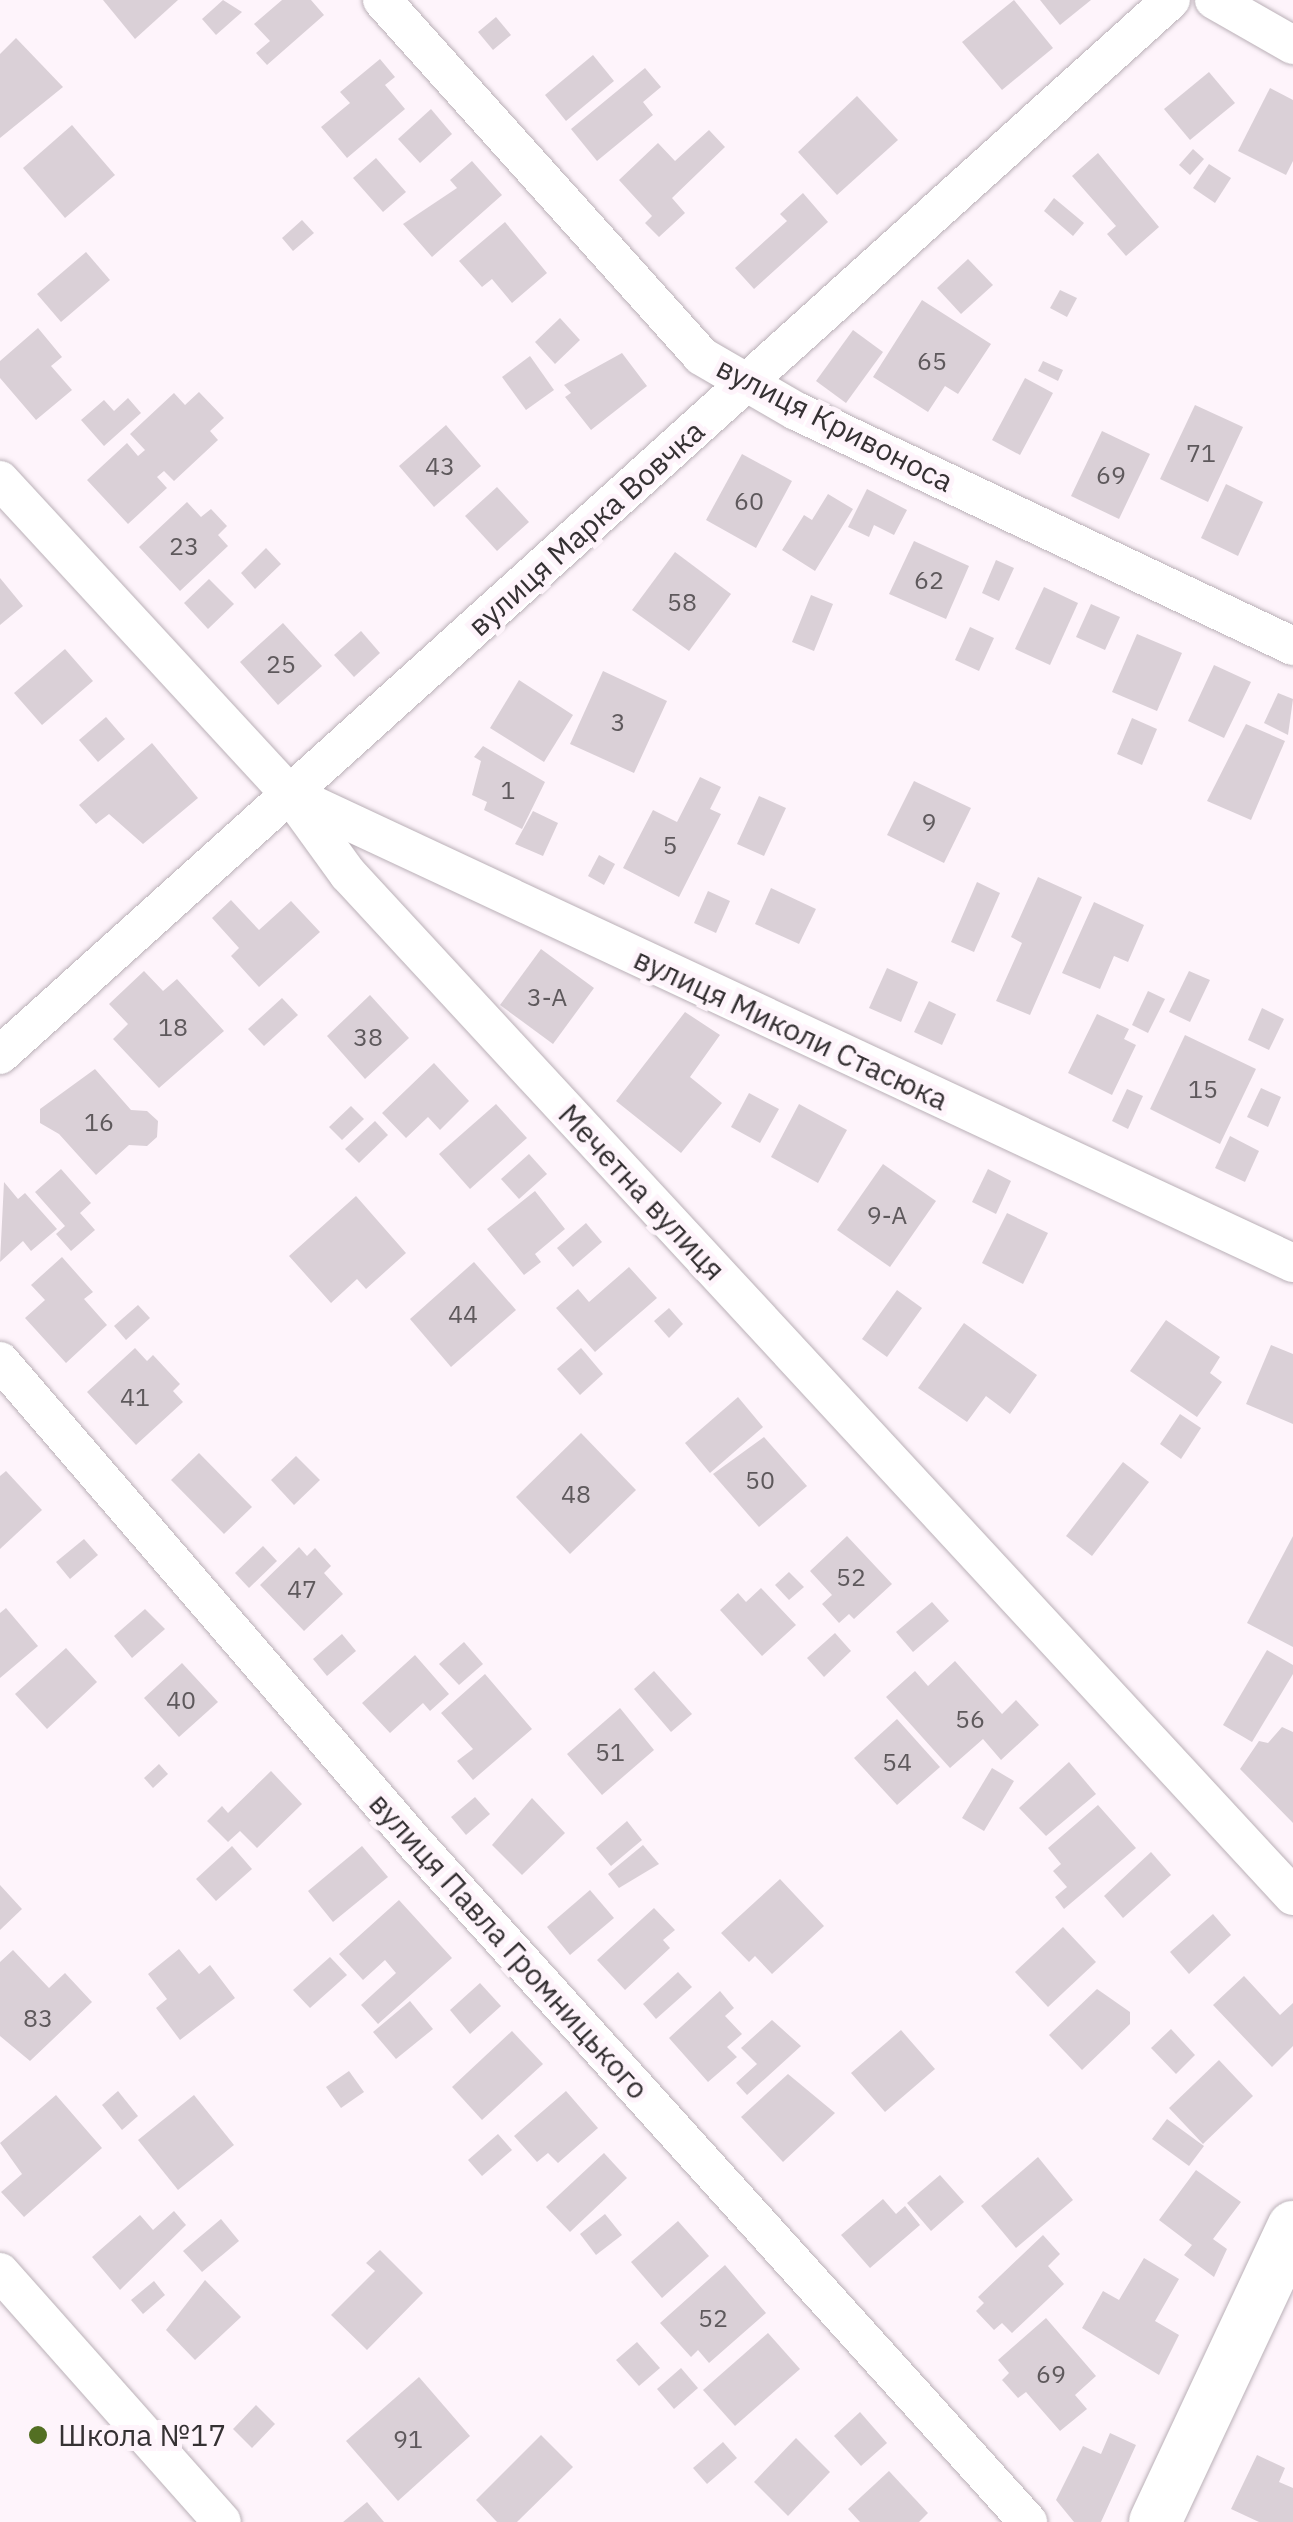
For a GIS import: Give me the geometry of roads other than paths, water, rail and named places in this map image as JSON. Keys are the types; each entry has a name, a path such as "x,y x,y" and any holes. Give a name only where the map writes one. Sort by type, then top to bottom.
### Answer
{"street":[{"name":"вулиця Кривоноса","path":"382,0 701,356 1293,646"},
{"name":"вулиця Марка Вовчка","path":"0,1056 1171,0"},
{"path":"1214,0 1293,44"},
{"name":"Мечетна вулиця","path":"0,480 290,794 348,874 1293,1896"},
{"name":"вулиця Миколи Стасюка","path":"290,794 1293,1263"},
{"name":"вулиця Павла Громницького","path":"0,1361 415,1843 1028,2522"},
{"path":"1155,2522 1293,2227"},
{"path":"0,2272 222,2522"}],"place":[{"name":"Школа №17","path":"38,2435"}]}
